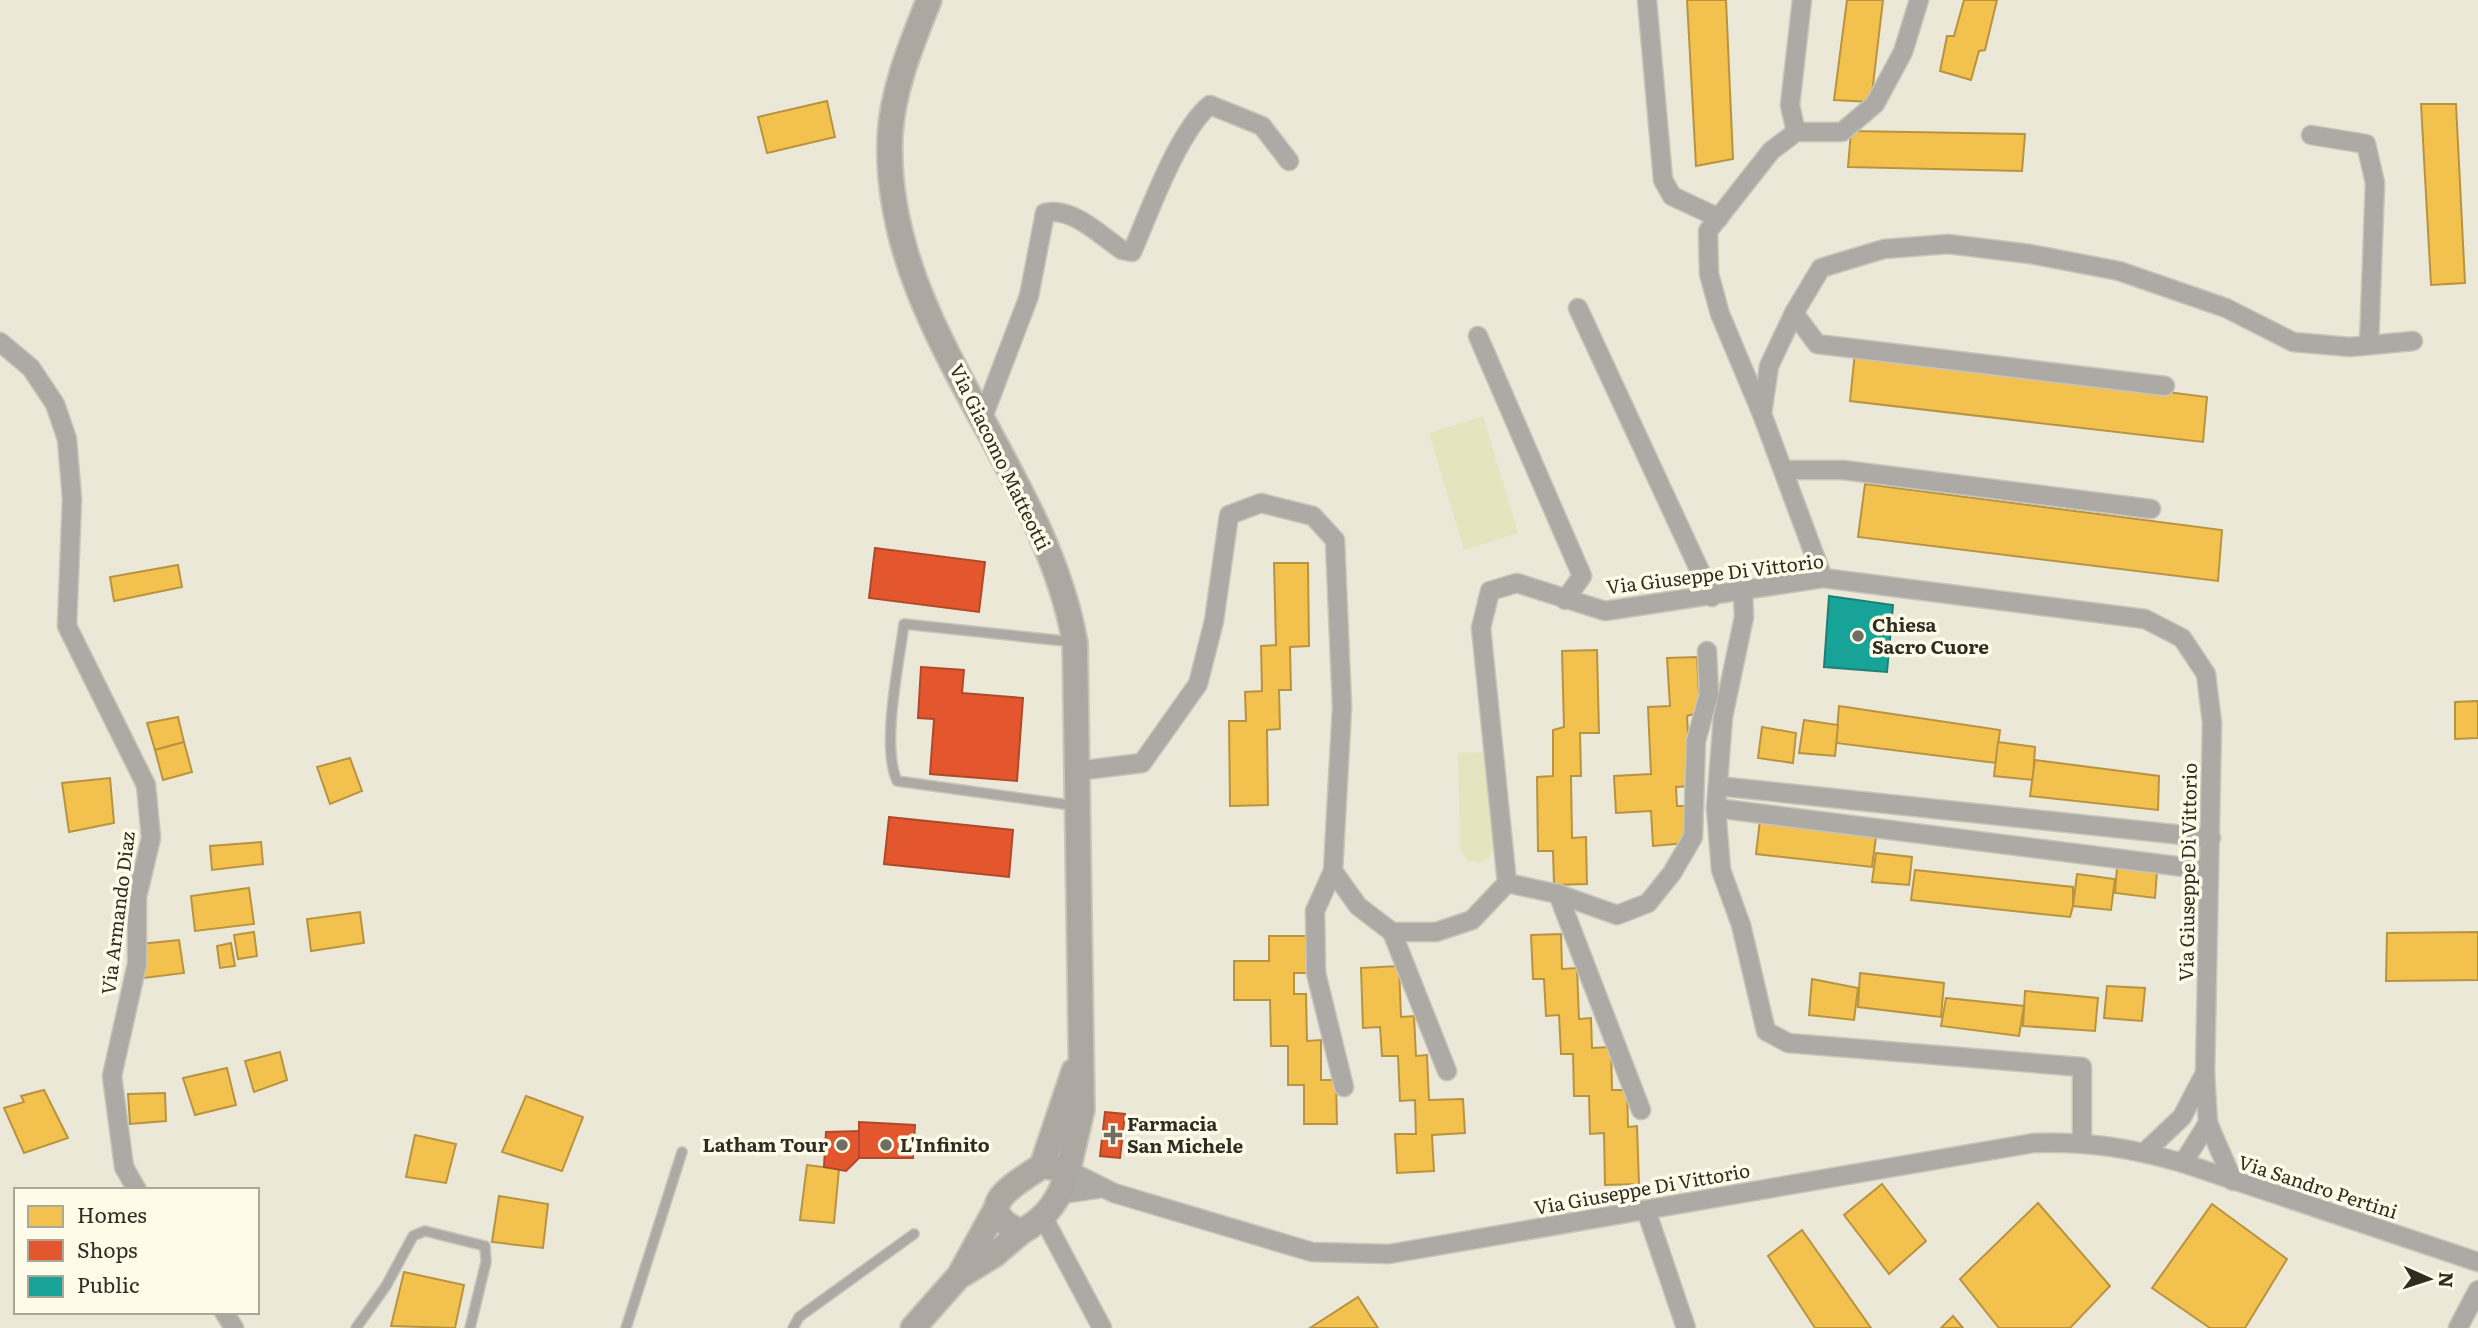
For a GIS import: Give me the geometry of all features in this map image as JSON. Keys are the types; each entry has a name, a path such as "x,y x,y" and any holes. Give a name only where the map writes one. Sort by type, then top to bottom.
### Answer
{"street":[{"name":"Via Giacomo Matteotti","path":"929,0 905,62 890,134 891,197 909,271 1036,521 1070,610 1075,643 1079,1053 1082,1110 1062,1195 1043,1217 994,1255 959,1276"},
{"path":"1647,0 1663,180 1672,197 1719,218"},
{"path":"1796,132 1790,105 1802,0"},
{"path":"1823,578 1762,414 1720,314 1709,274 1708,231 1771,151 1796,132 1842,132 1875,104 1903,51 1919,0"},
{"path":"983,417 1029,296 1045,213 1057,210 1069,214 1122,250 1132,252 1170,167 1199,114 1210,105 1262,127 1289,161"},
{"path":"2311,135 2367,144 2375,183 2369,345"},
{"path":"1762,414 1769,366 1794,313 1821,268 1884,249 1948,244 2030,254 2119,271 2226,308 2293,342 2350,347 2413,341"},
{"path":"1578,308 1712,597"},
{"path":"1794,313 1817,344 2165,387"},
{"path":"1478,336 1582,576 1565,600"},
{"name":"Via Armando Diaz","path":"0,342 31,368 55,404 67,439 72,499 67,626 146,785 151,838 137,897 137,964 112,1076 124,1167 136,1188"},
{"path":"1783,470 1843,470 2151,509"},
{"path":"1077,771 1142,763 1168,731 1198,684 1214,621 1228,515 1261,503 1313,516 1335,540 1342,707 1334,871 1315,911 1316,973 1344,1087"},
{"name":"Via Giuseppe Di Vittorio","path":"1507,883 1481,628 1490,591 1517,583 1605,611 1712,597 1823,578 2144,619 2182,638 2206,674 2212,723 2205,1073 2208,1123 2233,1181"},
{"path":"1743,592 1744,617 1723,717 1716,808 1721,870 1741,925 1766,1031 1788,1043 2082,1067 2082,1141"},
{"path":"1392,932 1436,932 1472,920 1507,883 1558,894 1617,915 1648,904 1672,873 1693,837 1696,741 1709,694 1707,650"},
{"path":"1717,786 2211,838"},
{"path":"1716,808 2208,870"},
{"path":"1334,871 1358,906 1392,932 1447,1071"},
{"path":"1558,894 1641,1110"},
{"name":"Via Giacomo Matteotti","path":"913,1328 959,1276 1003,1193 1042,1166 1079,1053"},
{"name":"Via Giuseppe Di Vittorio","path":"1068,1170 1102,1188 1312,1252 1389,1254 2034,1143 2082,1141 2145,1152 2182,1117 2205,1073"},
{"name":"Via Giuseppe Di Vittorio","path":"2182,1117 2183,1163"},
{"path":"2183,1163 2208,1123"},
{"name":"Via Sandro Pertini","path":"2145,1152 2478,1262"},
{"path":"1042,1166 1068,1170"},
{"name":"Via Giuseppe Di Vittorio","path":"1062,1195 1102,1188"},
{"path":"996,1209 1006,1225 1021,1232"},
{"path":"1646,1210 1686,1328"},
{"path":"1043,1217 1102,1328"},
{"path":"2458,1328 2478,1290"}],"lane":[{"path":"1075,643 904,624 893,709 891,767 897,781 1077,806"},
{"path":"626,1328 682,1152"},
{"path":"356,1328 386,1286 413,1236 425,1231 485,1246 486,1262 470,1328"},
{"path":"793,1328 799,1317 914,1234"}],"green space":[{"path":"1483,416 1518,533 1464,550 1429,433"},
{"path":"1491,752 1494,848 1489,859 1479,863 1468,861 1460,850 1458,753"}],"building: Homes":[{"path":"1687,0 1726,0 1733,159 1696,166"},
{"path":"1847,0 1883,0 1871,102 1834,100"},
{"path":"1964,0 1997,0 1985,50 1979,51 1971,80 1940,71 1947,36 1954,36"},
{"path":"827,101 835,137 767,153 758,117"},
{"path":"2421,104 2456,104 2465,283 2431,285"},
{"path":"1851,131 2025,134 2022,171 1848,167"},
{"path":"1855,352 2207,397 2203,442 1850,401"},
{"path":"1865,484 2222,530 2218,581 1858,537"},
{"path":"1274,563 1308,563 1309,646 1290,647 1291,690 1279,690 1280,729 1267,730 1268,805 1230,806 1229,721 1246,721 1245,692 1262,691 1261,646 1276,645"},
{"path":"178,565 182,587 114,601 110,577"},
{"path":"1597,650 1599,733 1580,733 1581,776 1571,776 1572,838 1586,837 1587,884 1554,885 1553,851 1538,851 1537,777 1553,776 1553,730 1564,727 1562,651"},
{"path":"1697,657 1700,712 1687,716 1691,786 1676,787 1677,806 1686,806 1687,843 1653,846 1651,811 1616,813 1614,776 1651,774 1648,707 1670,706 1667,658"},
{"path":"2478,701 2478,738 2455,739 2455,702"},
{"path":"1839,706 2000,730 1996,763 1836,743"},
{"path":"178,717 184,742 155,750 147,723"},
{"path":"1804,720 1838,725 1835,756 1799,753"},
{"path":"1762,727 1796,733 1793,763 1758,758"},
{"path":"184,742 192,772 163,780 155,750"},
{"path":"1998,742 2035,747 2033,780 1994,776"},
{"path":"350,758 362,791 330,804 317,767"},
{"path":"2035,760 2159,776 2158,810 2030,796"},
{"path":"110,778 114,823 69,832 62,783"},
{"path":"1760,820 1876,837 1872,867 1756,854"},
{"path":"261,842 263,864 212,870 210,846"},
{"path":"1876,853 1912,857 1909,885 1872,882"},
{"path":"2117,867 2157,871 2155,898 2115,893"},
{"path":"1915,870 2073,887 2073,906 2070,917 1911,900"},
{"path":"2077,874 2115,879 2111,910 2073,906"},
{"path":"249,888 254,924 195,931 191,896"},
{"path":"360,912 364,943 311,951 307,919"},
{"path":"254,932 257,956 238,959 234,935"},
{"path":"2478,932 2478,980 2386,981 2387,933"},
{"path":"1561,934 1562,969 1577,968 1579,1019 1591,1018 1592,1048 1611,1047 1612,1090 1627,1090 1628,1127 1637,1126 1639,1184 1605,1185 1604,1133 1590,1134 1589,1096 1574,1096 1573,1054 1561,1054 1559,1015 1546,1016 1544,979 1533,979 1531,935"},
{"path":"1269,936 1307,936 1308,973 1294,973 1294,994 1306,994 1307,1041 1321,1040 1321,1080 1336,1080 1337,1124 1304,1124 1304,1085 1288,1085 1288,1046 1271,1046 1270,1000 1234,1000 1234,961 1269,961"},
{"path":"179,940 184,973 144,978 140,944"},
{"path":"231,943 235,966 220,968 217,946"},
{"path":"1399,966 1401,1017 1414,1016 1416,1056 1427,1055 1429,1100 1463,1099 1465,1133 1432,1135 1434,1171 1397,1173 1395,1134 1416,1134 1415,1100 1400,1101 1398,1056 1382,1056 1380,1027 1363,1028 1361,968"},
{"path":"1860,973 1944,983 1941,1017 1858,1007"},
{"path":"1812,979 1858,988 1854,1020 1809,1015"},
{"path":"2107,986 2145,988 2142,1021 2104,1018"},
{"path":"2025,991 2098,998 2095,1031 2023,1026"},
{"path":"1946,998 2024,1006 2019,1036 1941,1026"},
{"path":"280,1052 287,1080 254,1092 245,1061"},
{"path":"227,1068 236,1105 195,1115 183,1078"},
{"path":"44,1090 68,1138 24,1153 4,1108 24,1102 21,1096"},
{"path":"165,1093 166,1121 130,1124 128,1094"},
{"path":"526,1096 583,1117 562,1171 502,1152"},
{"path":"415,1135 456,1144 446,1183 406,1177"},
{"path":"807,1165 839,1169 834,1223 800,1220"},
{"path":"1882,1184 1926,1241 1889,1274 1844,1215"},
{"path":"499,1196 548,1204 543,1248 492,1242"},
{"path":"2038,1203 2110,1286 2070,1328 1999,1328 1960,1279"},
{"path":"2212,1204 2287,1259 2245,1328 2210,1328 2152,1288"},
{"path":"1802,1230 1871,1328 1815,1328 1768,1256"},
{"path":"404,1272 464,1285 455,1328 391,1326"},
{"path":"1358,1297 1378,1328 1310,1328"},
{"path":"1953,1316 1963,1328 1941,1328"}],"building: Shops":[{"path":"875,548 985,562 979,612 869,598"},
{"path":"921,667 964,670 962,693 1023,698 1017,781 930,774 934,719 918,718"},
{"path":"889,817 1013,830 1009,877 884,864"},
{"name":"Farmacia San Michele","path":"1105,1112 1125,1114 1120,1158 1100,1156"},
{"name":"L'Infinito","path":"859,1122 915,1125 913,1158 859,1158"},
{"name":"Latham Tour","path":"859,1131 859,1158 846,1171 824,1167 826,1132"}],"building: Public":[{"name":"Chiesa Sacro Cuore","path":"1829,596 1893,605 1887,672 1824,667"}],"place":[{"name":"Chiesa Sacro Cuore","path":"1858,636"},
{"name":"Farmacia San Michele","path":"1113,1135"},
{"name":"Latham Tour","path":"842,1145"},
{"name":"L'Infinito","path":"886,1145"}]}
